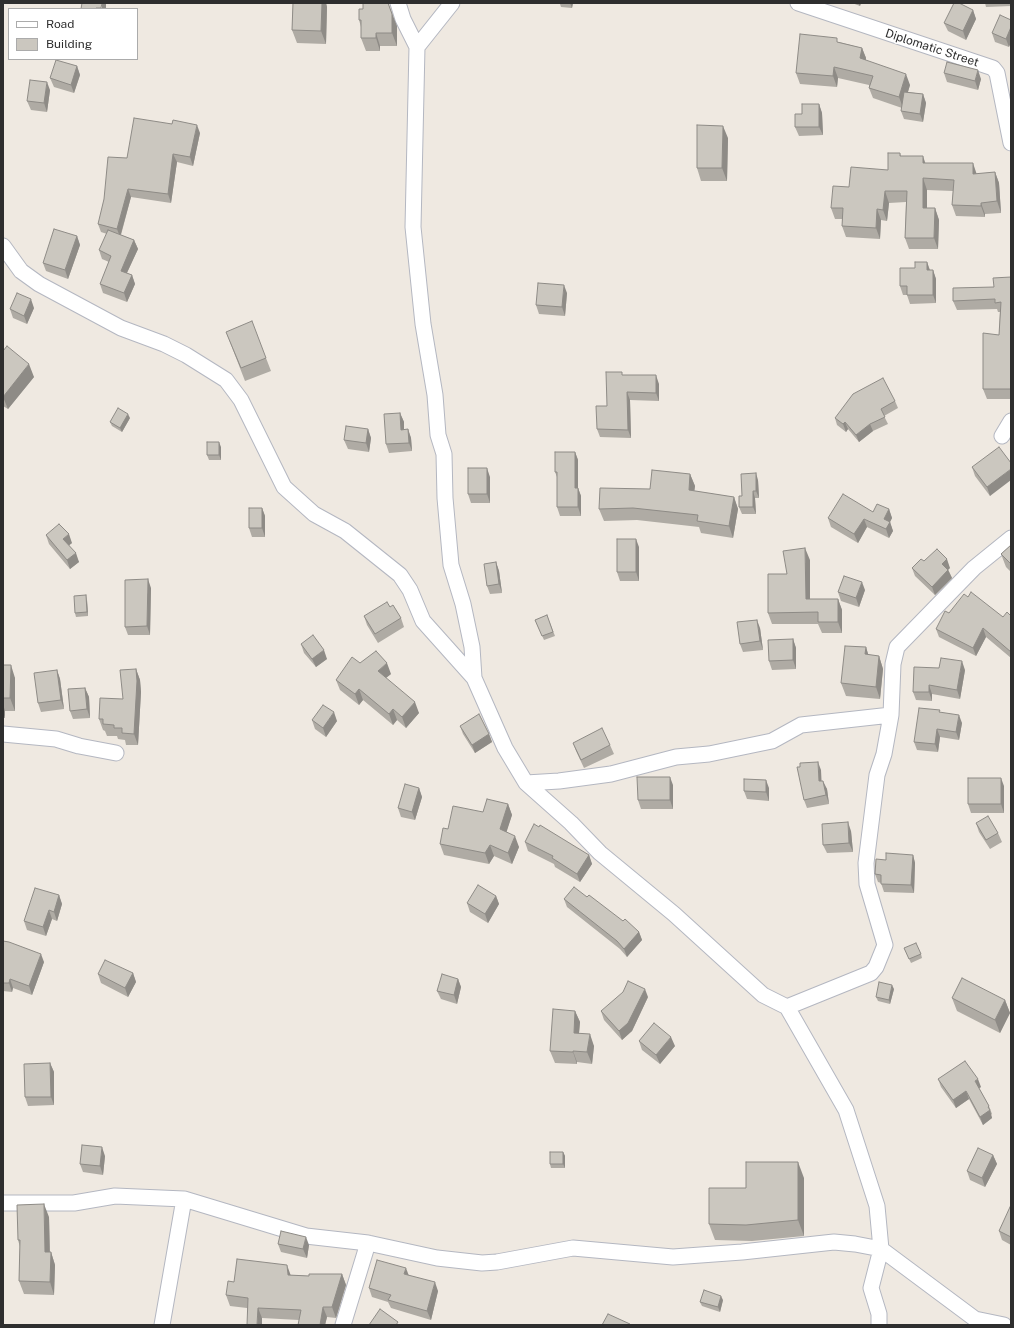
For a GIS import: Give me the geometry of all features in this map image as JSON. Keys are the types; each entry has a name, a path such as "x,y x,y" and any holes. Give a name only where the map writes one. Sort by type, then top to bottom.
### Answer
{"street":[{"path":"398,3 403,19 417,47 413,227 422,324 435,395 438,435 444,454 445,498 451,565 463,604 472,647 474,678"},
{"path":"417,47 452,3"},
{"name":"Diplomatic Street","path":"798,3 993,68 997,73 1011,143"},
{"path":"3,246 21,271 39,284 121,328 164,344 186,355 226,380 240,400 284,487 314,514 345,531 400,574 410,590 423,621 474,678 505,748 526,783 571,823 600,853 674,914 763,995 787,1007 846,1110 877,1206 881,1249 871,1288 879,1314 879,1325"},
{"path":"1002,436 1011,421"},
{"path":"787,1007 871,973 876,967 885,945 867,884 866,863 877,775 884,754 891,715 893,664 897,646 974,568 1011,538"},
{"path":"526,783 559,781 611,774 676,757 709,754 772,741 801,725 891,715"},
{"path":"3,734 56,739 79,746 116,753"},
{"path":"3,1203 74,1203 115,1196 184,1199 306,1236 368,1243 437,1258 482,1263 497,1262 573,1248 673,1257 742,1252 834,1242 881,1249 975,1319 1004,1325"},
{"path":"162,1325 184,1199"},
{"path":"342,1325 368,1243"}],"building":[{"path":"82,3 102,3 101,8 81,8"},
{"path":"293,3 322,3 321,31 292,30"},
{"path":"363,3 388,3 392,14 392,33 376,33 376,38 361,38 361,20 359,20 359,9 363,9"},
{"path":"954,3 959,3 973,10 963,31 944,23"},
{"path":"1000,15 1011,20 1011,27 1006,39 992,33"},
{"path":"800,34 837,38 837,42 862,48 860,58 906,74 899,97 869,88 873,76 834,67 833,76 796,73"},
{"path":"56,60 77,66 71,85 50,78"},
{"path":"947,62 978,70 975,81 944,73"},
{"path":"30,80 47,82 44,103 27,101"},
{"path":"904,92 923,94 920,114 901,111"},
{"path":"802,104 819,104 819,127 795,127 795,114 802,114"},
{"path":"134,118 172,124 173,120 197,125 190,157 173,154 168,194 128,189 117,229 98,224 104,199 108,157 127,158"},
{"path":"697,125 723,126 722,168 697,168"},
{"path":"888,153 900,153 900,156 923,156 923,163 973,163 973,174 995,172 997,201 981,203 981,206 952,205 954,180 923,178 923,208 935,208 934,238 905,238 907,191 885,191 883,210 877,209 876,228 842,226 843,208 831,208 833,186 849,187 851,167 888,170"},
{"path":"54,229 77,236 65,270 43,263"},
{"path":"108,230 134,240 121,271 132,275 124,293 100,284 111,256 99,250"},
{"path":"915,262 927,262 927,270 933,270 933,295 907,295 907,286 900,286 900,268 915,268"},
{"path":"1011,277 1011,389 983,389 983,333 999,335 1001,302 995,303 995,299 953,301 953,288 994,287 993,278"},
{"path":"538,283 564,285 562,307 536,305"},
{"path":"17,293 31,299 24,316 10,309"},
{"path":"252,321 266,358 241,368 226,332"},
{"path":"7,346 29,364 3,397 3,351"},
{"path":"606,372 622,372 622,375 656,375 656,393 627,392 628,430 597,429 596,406 607,406"},
{"path":"883,378 895,401 881,409 885,417 870,424 856,435 845,422 843,424 835,418 853,394"},
{"path":"118,408 128,414 120,428 110,422"},
{"path":"400,413 401,430 408,429 409,443 386,444 384,414"},
{"path":"346,426 368,429 366,443 344,440"},
{"path":"207,442 219,442 219,455 207,455"},
{"path":"999,447 1011,463 1011,469 987,487 972,467"},
{"path":"555,452 575,452 575,488 578,488 578,507 557,507 557,472 555,472"},
{"path":"468,468 487,468 487,494 468,494"},
{"path":"652,470 690,474 689,490 734,497 729,526 697,521 698,515 633,508 599,509 600,488 650,489"},
{"path":"756,473 756,491 753,491 753,507 739,507 739,496 742,496 741,474"},
{"path":"843,494 873,512 877,504 889,509 884,519 890,522 886,529 864,519 854,534 828,518"},
{"path":"249,508 262,508 262,528 249,528"},
{"path":"59,524 69,534 63,539 76,553 67,560 46,535"},
{"path":"617,539 636,539 636,572 617,572"},
{"path":"1011,545 1011,564 1001,554"},
{"path":"805,548 806,599 838,599 838,622 818,622 818,612 768,613 768,574 787,574 783,551"},
{"path":"937,549 947,559 942,564 948,570 932,587 912,568 921,559 924,561"},
{"path":"496,562 499,584 487,586 484,564"},
{"path":"844,576 862,582 856,598 838,592"},
{"path":"148,579 147,626 125,627 125,580"},
{"path":"971,592 1003,617 1007,612 1011,616 1011,652 983,628 973,648 936,629 945,611 949,613 964,594 968,597"},
{"path":"86,595 87,612 75,613 74,596"},
{"path":"387,602 390,607 393,605 401,618 375,634 364,616"},
{"path":"547,615 553,632 542,636 535,620"},
{"path":"757,620 760,641 740,644 737,622"},
{"path":"313,635 324,650 312,659 301,644"},
{"path":"793,639 793,660 769,661 768,640"},
{"path":"845,646 866,647 865,654 879,656 876,687 841,683"},
{"path":"376,651 387,663 378,671 415,702 402,717 393,709 389,714 359,689 355,694 336,680 352,657 360,663"},
{"path":"941,658 962,661 957,690 929,685 929,692 913,692 914,667 939,668"},
{"path":"3,665 11,665 10,698 3,698"},
{"path":"136,669 137,681 134,734 122,733 122,728 114,728 114,725 103,724 103,719 99,719 100,698 123,699 120,670"},
{"path":"57,670 61,700 38,703 34,673"},
{"path":"85,688 87,709 70,711 68,689"},
{"path":"323,705 334,712 323,728 312,720"},
{"path":"919,708 940,710 939,712 959,715 956,732 937,729 935,744 914,742"},
{"path":"479,714 489,734 472,745 460,726"},
{"path":"602,728 610,745 581,760 573,743"},
{"path":"818,762 819,781 823,781 826,795 804,800 797,767 800,767 800,763"},
{"path":"637,777 670,777 670,800 638,800"},
{"path":"968,778 1001,778 1001,804 968,804"},
{"path":"744,779 766,780 766,792 744,791"},
{"path":"405,784 419,788 412,812 398,808"},
{"path":"487,799 508,804 500,829 515,836 508,853 490,845 485,853 440,844 443,828 448,829 453,806 483,812"},
{"path":"988,816 998,833 986,840 976,823"},
{"path":"848,822 849,843 823,845 822,824"},
{"path":"534,824 539,827 540,825 589,855 577,874 552,858 553,856 525,842"},
{"path":"886,853 913,855 911,885 881,884 881,875 875,874 876,859 886,860"},
{"path":"478,885 496,896 485,914 467,903"},
{"path":"574,887 587,897 589,895 623,921 625,919 639,932 624,949 617,941 564,899"},
{"path":"35,888 59,895 54,912 49,910 43,927 24,921"},
{"path":"3,941 41,954 29,986 10,979 9,983 3,983"},
{"path":"916,943 921,954 909,959 904,948"},
{"path":"105,960 133,973 125,988 98,974"},
{"path":"442,974 458,979 454,995 437,991"},
{"path":"962,978 1005,1000 995,1020 952,998"},
{"path":"628,981 645,989 628,1023 619,1031 601,1011 623,992"},
{"path":"879,982 892,985 889,1000 876,997"},
{"path":"553,1009 575,1011 574,1033 590,1034 587,1052 550,1051"},
{"path":"654,1023 671,1037 656,1055 639,1041"},
{"path":"965,1061 978,1079 975,1081 989,1106 988,1107 990,1110 980,1117 966,1091 953,1100 938,1079"},
{"path":"50,1063 51,1097 25,1097 24,1064"},
{"path":"82,1145 102,1147 100,1166 80,1164"},
{"path":"978,1148 993,1155 982,1178 967,1171"},
{"path":"550,1152 563,1152 563,1164 550,1164"},
{"path":"746,1162 798,1162 798,1220 746,1225 709,1224 709,1188 746,1188"},
{"path":"44,1204 45,1252 51,1252 50,1282 19,1281 20,1240 18,1240 17,1205"},
{"path":"1011,1207 1011,1237 999,1231"},
{"path":"281,1231 306,1237 303,1249 278,1244"},
{"path":"237,1259 287,1265 288,1275 309,1276 309,1274 342,1274 332,1307 323,1307 320,1325 298,1325 301,1310 258,1308 257,1325 247,1325 248,1298 226,1295 228,1281 234,1282"},
{"path":"377,1260 406,1268 404,1274 435,1282 427,1311 388,1300 391,1295 369,1288"},
{"path":"704,1290 721,1296 718,1307 700,1302"},
{"path":"380,1309 398,1322 396,1325 369,1325"},
{"path":"608,1314 630,1324 630,1325 602,1325"}]}
